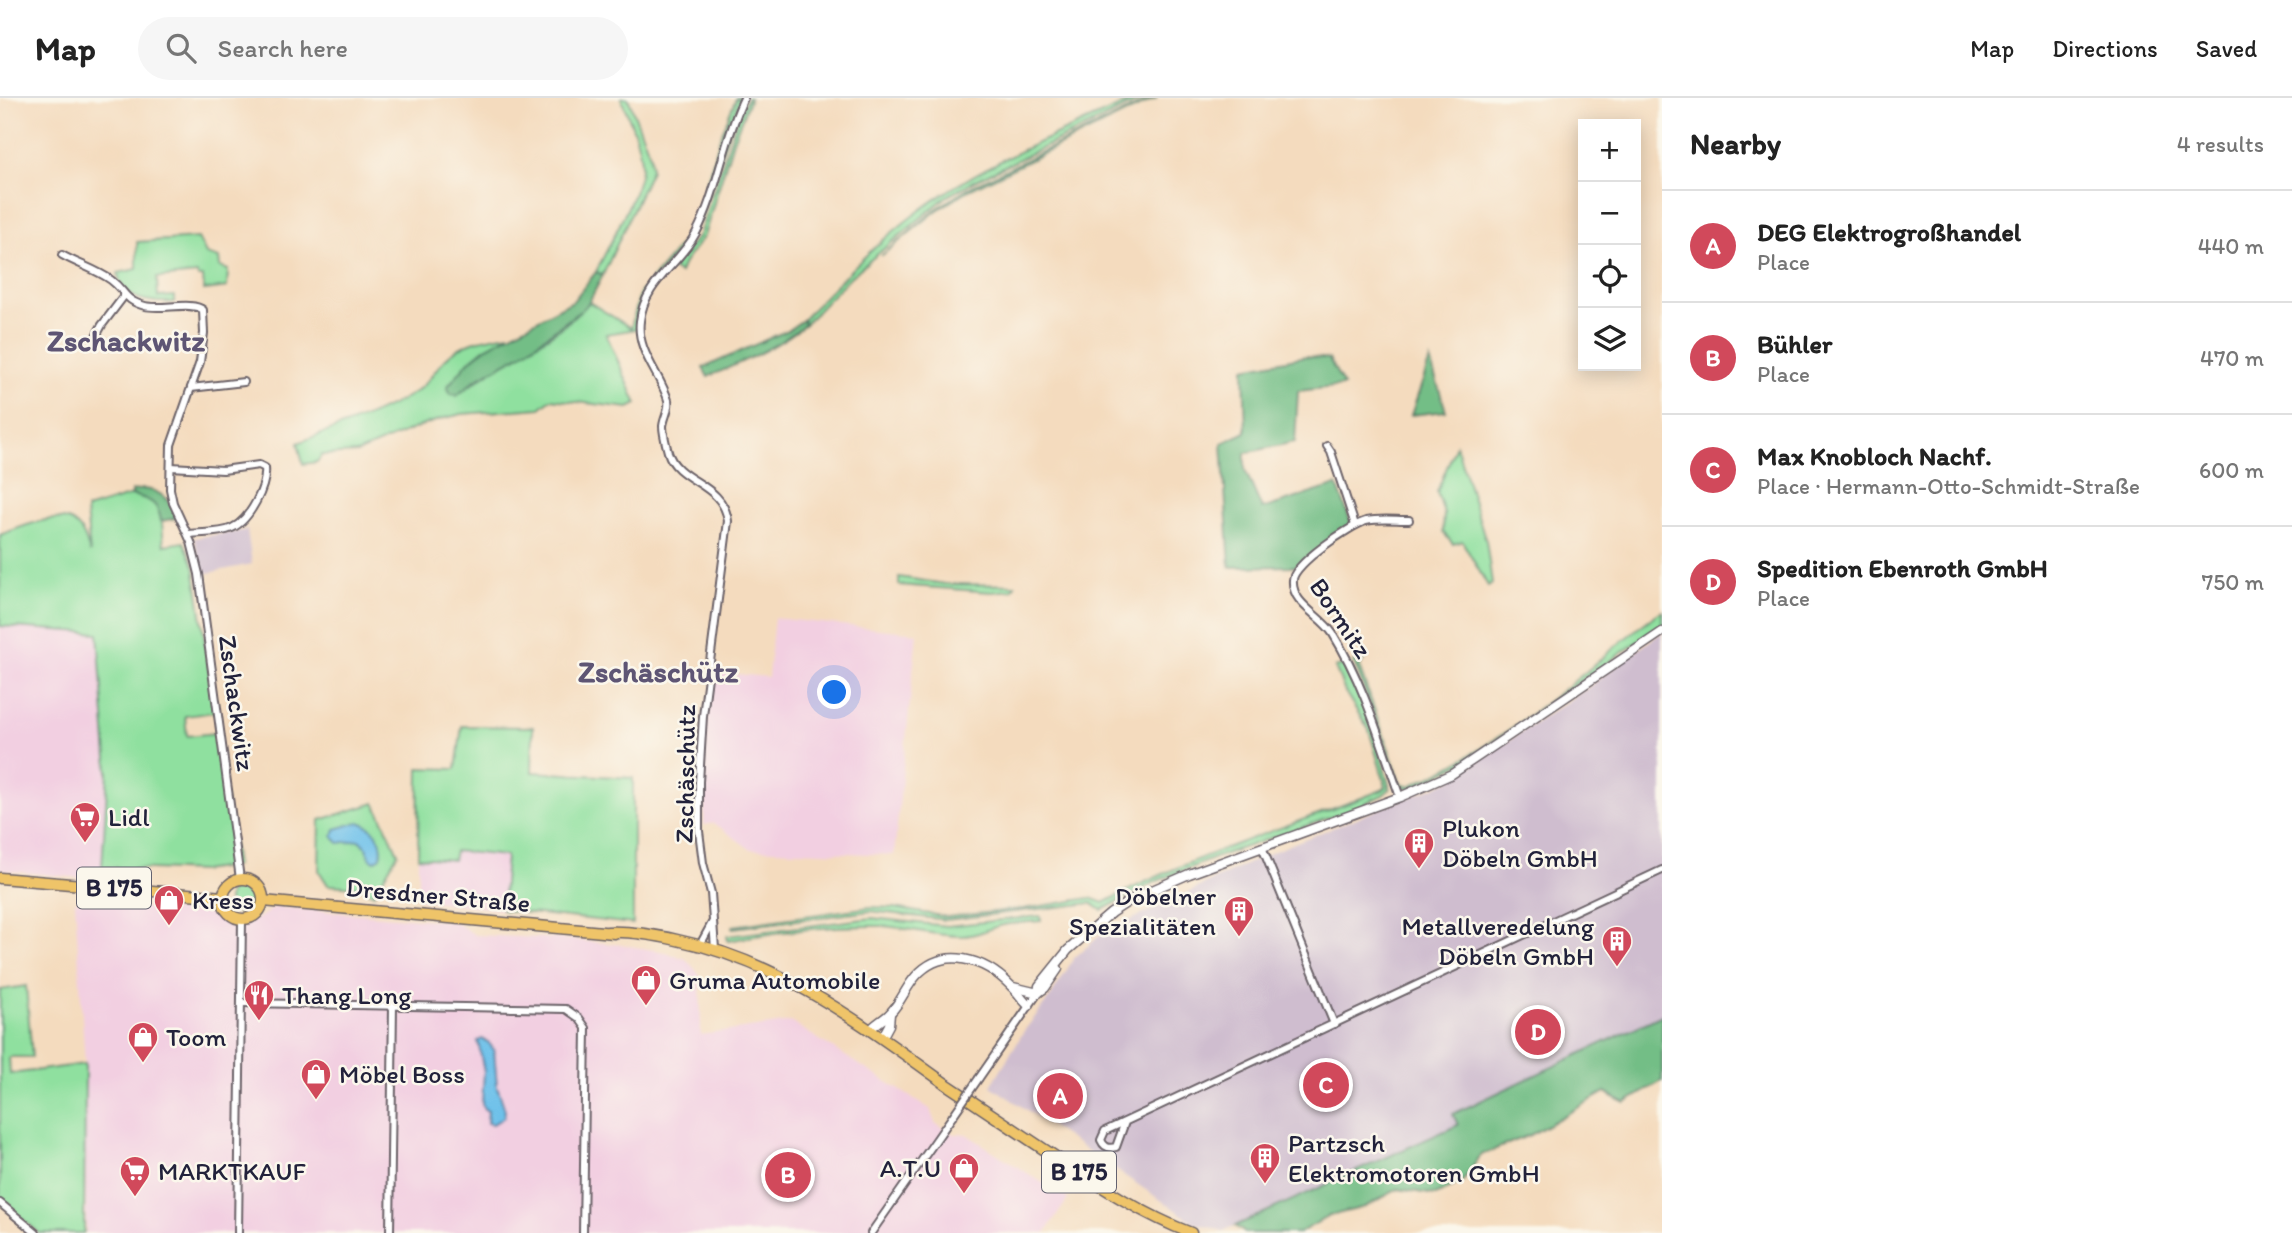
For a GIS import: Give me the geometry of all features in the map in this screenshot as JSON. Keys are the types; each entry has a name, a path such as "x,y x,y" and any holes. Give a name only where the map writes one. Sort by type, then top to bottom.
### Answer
{"main road":[{"name":"B 175","path":"0,878 223,897"},
{"path":"240,879 256,883 263,893 263,901 257,914 242,919 225,909 223,897 228,885 240,879"},
{"name":"Dresdner Straße","path":"263,901 630,932 715,949"},
{"name":"B 175","path":"715,949 775,972 823,999 882,1038 891,1049 1116,1197 1191,1233"}],"street":[{"name":"Zschäschütz","path":"715,949 711,893 703,863 699,831 700,741 728,522 725,508 717,497 704,484 673,463 668,453 663,426 669,403 646,353 639,325 643,303 651,288 691,241 703,219 734,119 744,98"},
{"name":"Zschackwitz","path":"62,255 110,280 124,296 145,306 196,306 203,310 202,347 174,436 170,489 173,503 189,534 202,587 240,879"},
{"path":"96,336 124,296"},
{"path":"191,388 244,382"},
{"path":"1327,446 1355,525"},
{"path":"171,467 223,470 259,465 265,468 266,480 263,489 240,522 228,529 189,534"},
{"name":"Bormitz","path":"1400,797 1355,671 1328,627 1300,601 1293,587 1294,574 1298,567 1355,525 1373,520 1409,520"},
{"path":"871,1233 1038,993 1045,988 1074,947 1111,913 1147,891 1400,797 1464,766 1661,634"},
{"path":"1262,847 1334,1024"},
{"path":"1125,1122 1115,1147 1109,1149 1104,1146 1101,1140 1105,1131 1662,870"},
{"path":"238,1233 242,919"},
{"path":"700,945 712,923"},
{"path":"870,1030 890,1014 923,969 939,959 959,957 979,963 1013,987 1029,1006"},
{"path":"1013,987 1038,993"},
{"path":"242,1003 566,1009 579,1018 586,1028 583,1233"},
{"path":"390,1233 393,1005"},
{"path":"882,1038 889,1025 890,1014"},
{"path":"0,1203 36,1233"}],"shaded area":[{"path":"247,530 252,564 203,574 194,538"},
{"path":"774,618 917,633 894,855 750,849 714,823 704,825 706,733 713,672 768,677"},
{"path":"0,626 98,633 108,772 101,880 0,870"},
{"path":"1662,632 1662,1015 1454,1114 1459,1125 1223,1231 1195,1223 991,1086 1024,1031 1051,996 1074,958 1102,934 1272,852 1447,782 1586,689"},
{"path":"454,851 507,856 502,910 418,899 418,857 453,860"},
{"path":"75,901 204,913 223,918 229,923 259,918 275,907 455,922 475,935 564,939 660,951 686,959 700,975 701,1035 791,1022 930,1109 935,1123 953,1134 966,1134 1068,1199 1045,1233 86,1233 85,1064"}],"green space":[{"path":"621,98 628,98 650,155 651,170 603,275 596,272 630,203 640,176 637,140"},
{"path":"736,98 740,98 700,218 684,246 644,294 637,329 606,334 637,404 629,408 551,399 540,408 462,414 420,426 357,453 322,455 317,462 303,464 298,443 399,402 417,391 445,359 467,344 509,334 468,362 458,395 559,329 589,302 631,328 640,293 681,244 696,218 720,138"},
{"path":"747,98 750,98 733,141 704,236 680,273 672,269 699,235 737,119"},
{"path":"1137,98 1145,98 946,197 850,277 805,324 803,320 857,264 896,229 938,198 1002,160"},
{"path":"1157,98 967,191 936,211 881,256 935,210 966,189"},
{"path":"198,238 206,254 219,258 220,267 228,270 227,287 204,290 203,277 198,277 197,274 157,278 158,297 174,296 174,302 157,302 131,295 120,282 118,273 137,269 137,242"},
{"path":"596,272 603,275 583,309 522,354 475,380 458,395 451,394 447,387 468,362 485,348 573,301"},
{"path":"803,320 805,324 794,333 746,360 708,377 703,368 788,330"},
{"path":"1306,356 1329,359 1344,386 1298,391 1295,442 1245,453 1245,470 1262,509 1337,485 1352,525 1295,566 1230,567 1222,443 1246,432 1244,368"},
{"path":"1430,360 1446,411 1411,415"},
{"path":"1456,445 1486,541 1492,583 1488,586 1462,541 1453,544 1443,532 1444,514 1437,492"},
{"path":"143,489 165,498 178,518 161,521 158,509 152,502 132,495 132,491"},
{"path":"132,495 155,503 160,513 164,545 184,542 194,565 215,712 185,716 187,736 216,733 236,866 201,871 102,867 108,772 98,633 0,626 0,535 49,519 68,520 81,530 90,553 86,509"},
{"path":"899,577 945,584 1015,585 1012,590 991,592 899,585"},
{"path":"1662,611 1662,625 1461,764 1409,789 1400,786 1354,662 1364,660 1359,667 1401,783 1409,786 1455,764 1521,722"},
{"path":"1349,664 1376,736 1390,789 1365,803 1366,805 1222,855 1157,881 1102,910 1091,903 946,920 871,911 732,928 871,907 947,917 1090,898 1104,903 1171,870 1382,790 1386,787 1369,730 1345,692 1335,668"},
{"path":"462,726 533,727 532,772 633,778 633,924 502,910 506,856 455,851 453,860 418,857 419,768 456,769"},
{"path":"375,803 398,853 374,894 360,887 328,885 319,871 320,820"},
{"path":"243,884 254,888 258,899 254,910 243,914 232,910 228,899 232,888"},
{"path":"1040,916 1041,921 1003,925 967,936 863,926 805,929 728,941 727,936 872,918 947,926"},
{"path":"26,986 32,1057 9,1057 10,1074 85,1064 84,1233 39,1233 0,1200 0,990"},
{"path":"1662,1015 1662,1081 1625,1103 1605,1092 1532,1134 1481,1155 1463,1181 1436,1195 1398,1189 1365,1207 1329,1216 1299,1233 1245,1233 1235,1226 1458,1125 1453,1114"}],"water":[{"path":"359,822 369,827 380,840 381,857 375,861 370,858 366,847 359,840 339,843 333,836 335,829"},
{"path":"482,1039 494,1050 497,1086 505,1110 504,1117 493,1124 487,1123 488,1111 482,1103 484,1072 478,1041"}],"place":[{"name":"Lidl","path":"85,844"},
{"name":"Plukon Döbeln GmbH","path":"1419,870"},
{"name":"Kress","path":"169,927"},
{"name":"Döbelner Spezialitäten","path":"1239,938"},
{"name":"Metallveredelung Döbeln GmbH","path":"1617,968"},
{"name":"Gruma Automobile","path":"646,1007"},
{"name":"Thang Long","path":"259,1022"},
{"name":"Spedition Ebenroth GmbH","path":"1538,1032"},
{"name":"Toom","path":"143,1064"},
{"name":"Max Knobloch Nachf.","path":"1326,1085"},
{"name":"DEG Elektrogroßhandel","path":"1060,1096"},
{"name":"Möbel Boss","path":"316,1101"},
{"name":"Bühler","path":"788,1175"},
{"name":"Partzsch Elektromotoren GmbH","path":"1265,1185"},
{"name":"A.T.U","path":"964,1195"},
{"name":"MARKTKAUF","path":"135,1198"}],"district":[{"name":"Zschackwitz","path":"126,341"},
{"name":"Zschäschütz","path":"658,672"}]}
